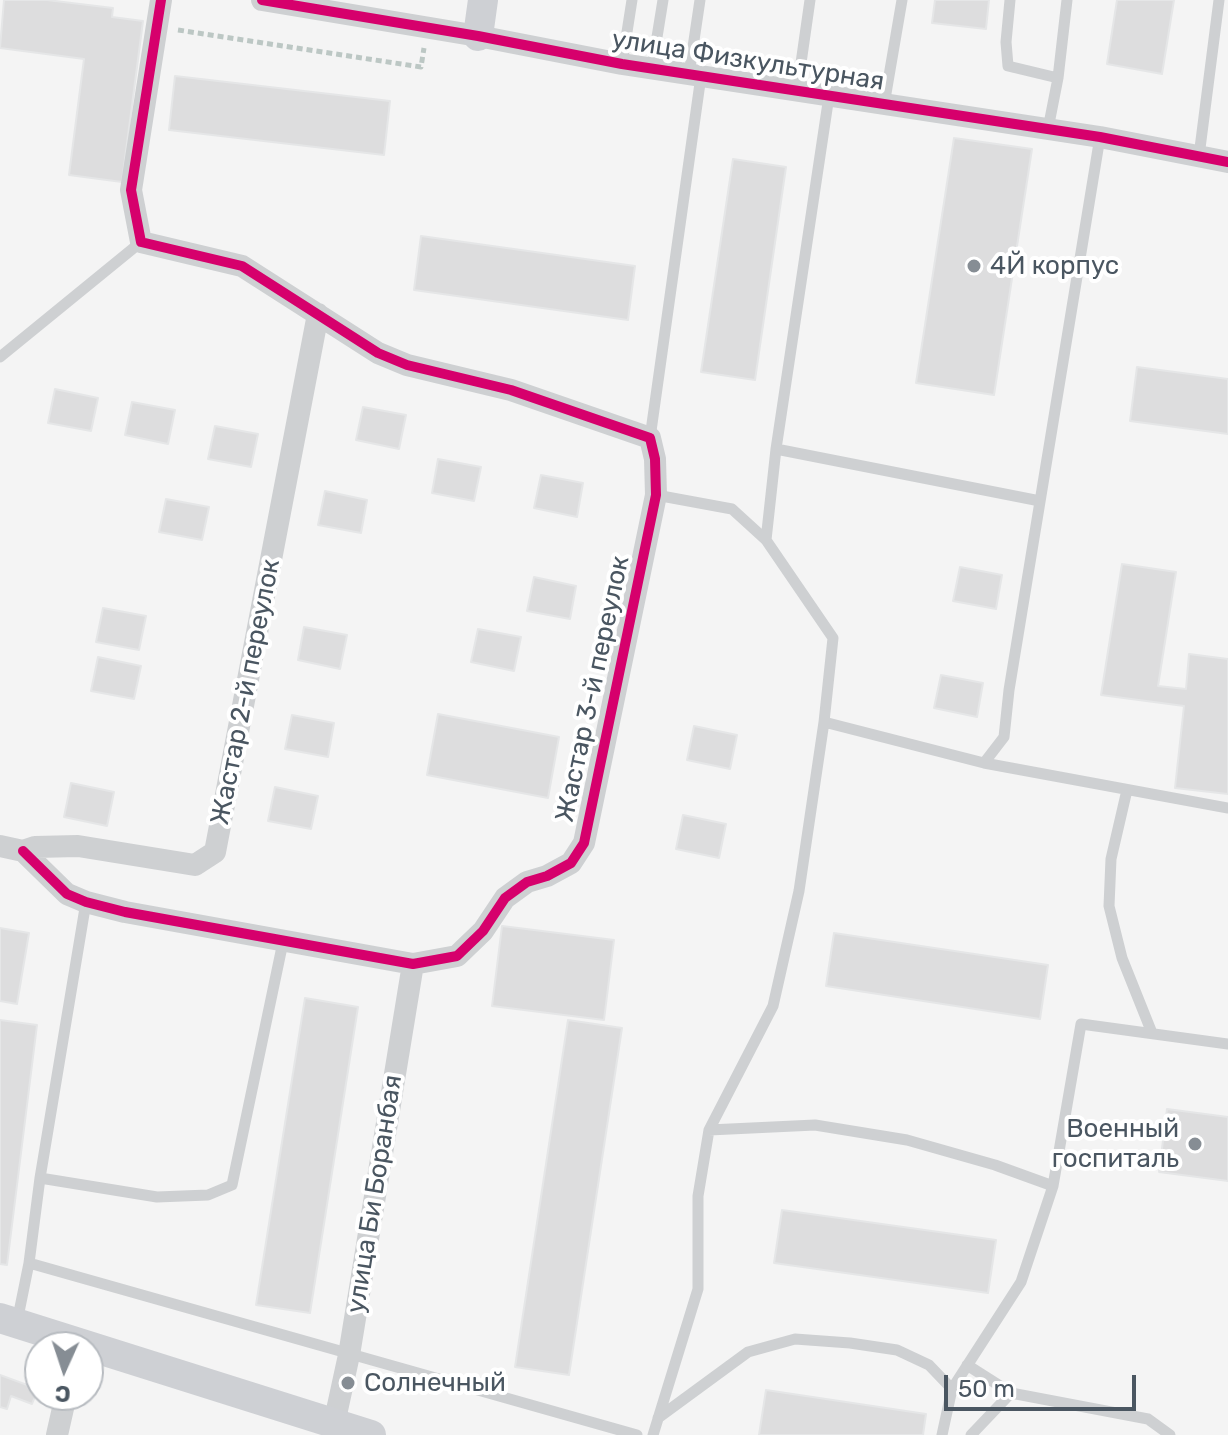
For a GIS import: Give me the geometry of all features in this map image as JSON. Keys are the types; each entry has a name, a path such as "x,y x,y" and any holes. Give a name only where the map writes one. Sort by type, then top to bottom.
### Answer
{"main road":[{"path":"478,36 483,0"},
{"path":"8,1321 37,1331"},
{"path":"104,1353 371,1435"}],"street":[{"path":"161,0 131,190 141,242 242,266 378,353 407,365 511,390 650,438"},
{"name":"улица Физкультурная","path":"262,0 622,64 1100,137 1228,162"},
{"name":"Жастар 2-й переулок","path":"0,846 23,851 35,847 78,846 195,865 215,852 318,314"},
{"name":"Жастар 3-й переулок","path":"23,851 67,894 125,912 413,964 457,956 483,931 505,898 527,882 547,876 571,863 584,843 656,495 655,459 650,438"},
{"name":"улица Би Боранбая","path":"334,1424 349,1355 413,964"},
{"path":"57,1435 62,1411"}],"lane":[{"path":"622,64 632,0"},
{"path":"652,68 663,0"},
{"path":"650,438 695,75 700,0"},
{"path":"797,91 810,0"},
{"path":"884,105 902,0"},
{"path":"1010,0 1006,42 1008,66 1058,78"},
{"path":"1048,129 1058,78 1067,0"},
{"path":"1199,156 1219,0"},
{"path":"766,540 776,449 829,96"},
{"path":"984,763 1004,737 1009,690 1100,137"},
{"path":"0,357 141,242"},
{"path":"776,449 1040,501"},
{"path":"653,1435 698,1289 698,1196 709,1130 773,1006 799,891 833,638 766,540 732,509 656,495"},
{"path":"824,722 984,763 1228,808"},
{"path":"1127,790 1111,859 1109,906 1122,958 1152,1033"},
{"path":"8,1321 29,1263 86,902"},
{"path":"40,1178 157,1197 208,1195 232,1185 283,942"},
{"path":"942,1435 952,1389 1021,1282 1053,1186 1081,1024 1228,1044"},
{"path":"709,1130 815,1125 907,1140 995,1165 1053,1186"},
{"path":"29,1263 637,1435"},
{"path":"658,1418 748,1352 795,1339 897,1350 929,1365 952,1389"},
{"path":"967,1365 1011,1393 1148,1419 1170,1435"},
{"path":"971,1435 1011,1393"}],"path":[{"path":"157,27 421,67 427,28"}],"building":[{"path":"4,0 47,0 113,8 112,17 143,21 122,182 69,175 84,59 0,48"},
{"path":"935,0 989,0 986,29 932,23"},
{"path":"1117,0 1174,0 1162,74 1107,64"},
{"path":"175,76 390,101 384,155 169,130"},
{"name":"4Й корпус","path":"954,138 1032,149 994,395 916,383"},
{"path":"733,159 786,167 755,380 701,372"},
{"path":"421,236 635,266 628,320 414,290"},
{"path":"1137,367 1228,379 1228,434 1130,421"},
{"path":"55,389 98,398 91,431 48,423"},
{"path":"132,402 175,410 168,444 125,435"},
{"path":"363,407 406,415 399,449 356,440"},
{"path":"215,426 258,434 251,467 208,459"},
{"path":"438,459 481,467 474,501 432,493"},
{"path":"541,475 583,483 577,517 534,508"},
{"path":"325,491 367,500 361,533 318,525"},
{"path":"166,499 209,507 202,540 159,532"},
{"path":"1122,564 1176,572 1158,686 1186,689 1189,654 1228,659 1228,794 1175,788 1184,706 1101,695"},
{"path":"960,567 1002,575 996,609 953,601"},
{"path":"534,577 576,586 570,619 527,611"},
{"path":"103,608 146,616 139,650 96,642"},
{"path":"304,627 347,635 340,669 298,660"},
{"path":"478,629 521,637 514,671 471,662"},
{"path":"98,657 141,666 134,699 91,691"},
{"path":"941,675 983,683 977,717 934,708"},
{"path":"438,714 559,737 548,798 427,775"},
{"path":"292,715 334,723 328,757 285,749"},
{"path":"694,726 737,735 730,769 687,760"},
{"path":"71,783 114,792 107,826 64,817"},
{"path":"275,787 318,796 311,829 268,821"},
{"path":"683,815 726,824 719,858 676,849"},
{"path":"502,926 614,940 604,1020 492,1006"},
{"path":"0,928 29,933 17,1004 0,1001"},
{"path":"834,933 1048,965 1040,1019 826,986"},
{"path":"305,998 358,1007 310,1313 256,1305"},
{"path":"0,1020 37,1025 7,1265 0,1264"},
{"path":"568,1020 622,1028 569,1375 515,1367"},
{"name":"Военный госпиталь","path":"1167,1109 1228,1117 1228,1181 1159,1172"},
{"path":"782,1210 996,1240 988,1293 774,1263"},
{"path":"0,1375 24,1384 24,1401 11,1396 7,1409 0,1407"},
{"path":"766,1390 926,1414 923,1435 759,1435"}],"cycle path":[{"path":"23,851 67,894 125,912 413,964 457,956 483,931 505,898 527,882 547,876 571,863 584,843 656,495 655,459 650,438 511,390 407,365 378,353 242,266 141,242 131,190 161,0"},
{"path":"262,0 622,64 1100,137 1228,162"}],"place":[{"name":"4Й корпус","path":"974,266"},
{"name":"Военный госпиталь","path":"1195,1144"},
{"name":"Солнечный","path":"348,1383"}]}
